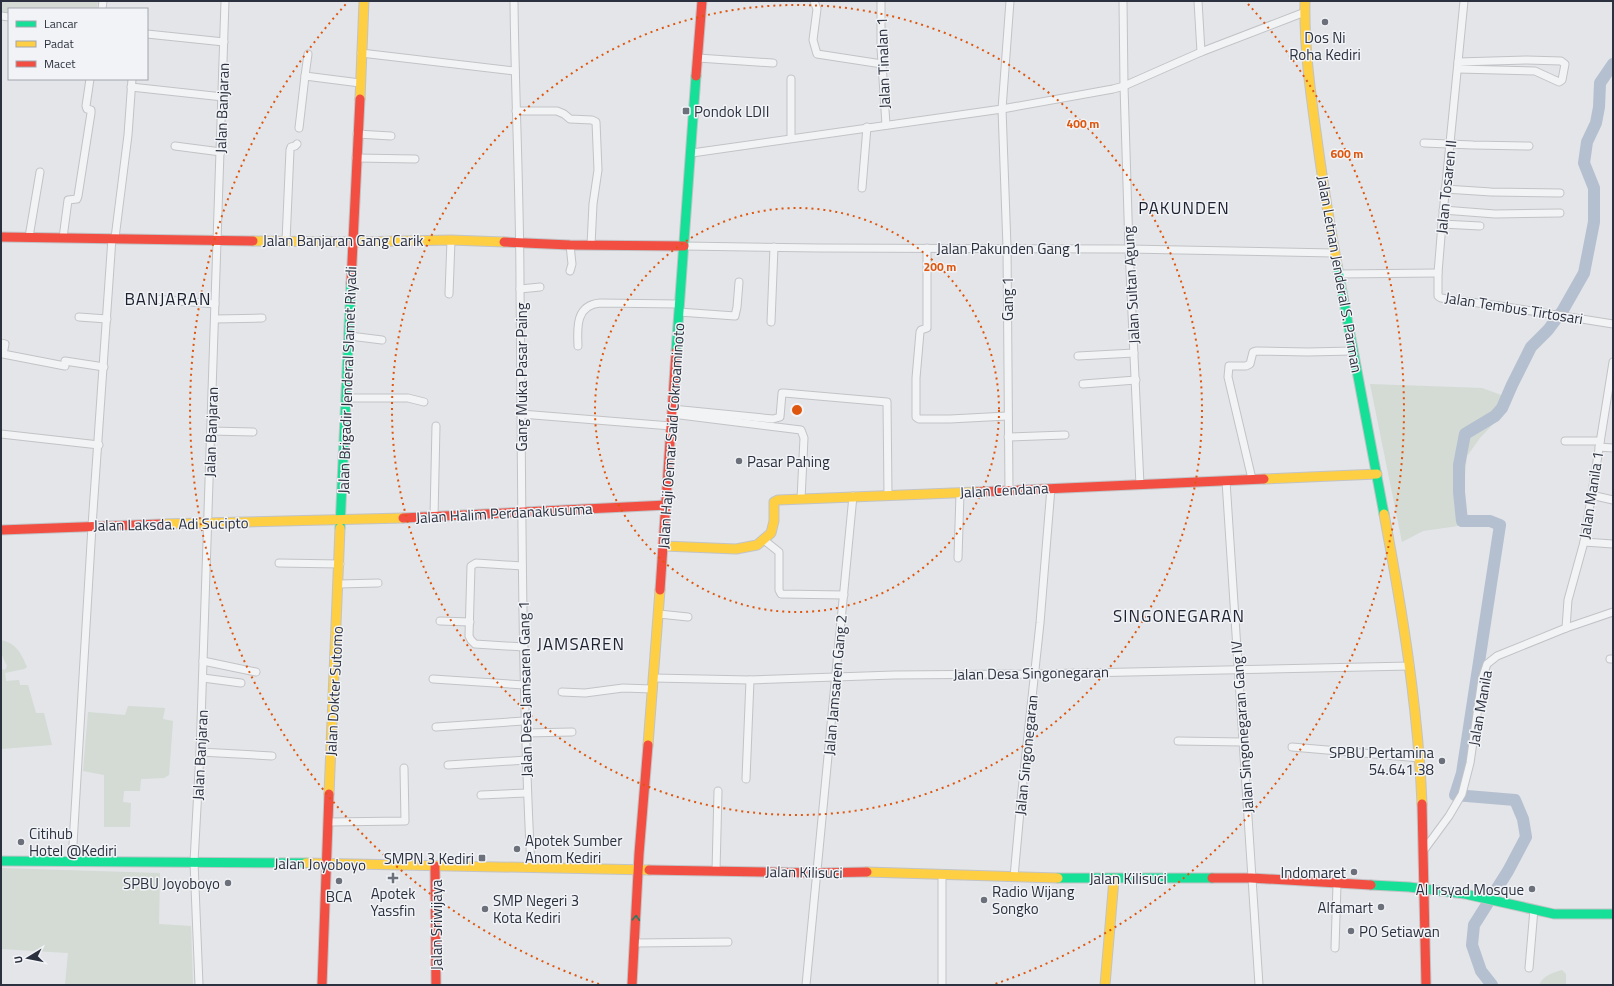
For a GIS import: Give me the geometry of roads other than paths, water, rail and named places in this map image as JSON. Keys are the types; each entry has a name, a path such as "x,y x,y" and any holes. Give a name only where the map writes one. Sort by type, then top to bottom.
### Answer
{"main road":[{"name":"Jalan Brigadir Jenderal Slamet Riyadi","path":"342,519 357,134 364,1"},
{"name":"Jalan Haji Oemar Said Cokroaminoto","path":"632,985 638,870 659,614 679,308 692,153 702,1"},
{"name":"Jalan Letnan Jenderal S. Parman","path":"1305,1 1310,92 1334,253 1377,474 1404,623 1410,666 1420,758 1424,851 1426,985"},
{"name":"Jalan Banjaran Gang Carik","path":"1,237 353,242 451,240 570,245 684,246"},
{"name":"Jalan Cendana","path":"764,540 773,529 773,504 775,501 853,496 960,493 1377,474"},
{"name":"Jalan Halim Perdanakusuma","path":"342,519 667,505"},
{"name":"Jalan Laksda. Adi Sucipto","path":"1,530 342,519"},
{"name":"Jalan Dokter Sutomo","path":"322,985 326,863 342,519"},
{"path":"664,546 742,548 757,545 764,540"},
{"name":"Jalan Joyoboyo","path":"1,861 326,863 638,870"},
{"name":"Jalan Sriwijaya","path":"435,866 436,985"},
{"name":"Jalan Kilisuci","path":"638,870 817,873 879,872 1114,879 1251,878 1409,887 1499,900 1561,915 1613,914"},
{"path":"1107,985 1114,879"}],"street":[{"name":"Jalan Banjaran","path":"200,985 194,862 203,678 225,1"},
{"name":"Gang Muka Pasar Paing","path":"514,1 520,243 521,512"},
{"path":"814,1 817,9 813,40 817,54 882,64"},
{"name":"Jalan Tinalan 1","path":"881,1 880,21 886,125"},
{"name":"Gang 1","path":"1009,490 1007,416 1007,247 1002,109 1010,1"},
{"name":"Jalan Sultan Agung","path":"1123,1 1129,249 1140,485"},
{"path":"1198,1 1201,52"},
{"name":"Jalan Tosaren II","path":"1438,273 1464,1"},
{"path":"692,153 1002,109 1124,86 1201,52 1305,12"},
{"path":"148,34 224,42"},
{"path":"361,53 515,71"},
{"path":"299,128 308,54"},
{"path":"698,58 773,63"},
{"path":"1527,60 1561,61 1565,64 1562,80 1559,82 1535,71 1458,65 1527,60"},
{"path":"305,76 360,83"},
{"path":"791,79 791,138"},
{"path":"63,238 68,200 77,199 78,196 91,113 91,110 87,109 86,106 90,80"},
{"path":"72,861 92,526 107,319 114,238 128,135 132,80"},
{"path":"131,87 223,97"},
{"path":"516,112 557,111 570,119 592,120 596,122 598,170 593,204 591,245"},
{"path":"862,188 867,127"},
{"path":"357,134 391,136"},
{"path":"1424,142 1530,146"},
{"path":"286,241 290,150 291,147 297,144"},
{"path":"175,146 221,152"},
{"path":"356,158 415,158"},
{"path":"29,237 40,172"},
{"path":"1445,189 1491,192 1560,192"},
{"path":"1443,210 1495,214 1560,213"},
{"path":"1442,224 1480,226"},
{"path":"449,294 451,240"},
{"path":"570,245 572,264 570,271"},
{"name":"Jalan Pakunden Gang 1","path":"684,246 927,248 1007,247 1334,253"},
{"path":"771,322 774,247"},
{"path":"927,248 927,328 921,330 920,332 916,378 916,417 919,419 950,419 1007,416"},
{"path":"1338,274 1438,273"},
{"name":"Jalan Tembus Tirtosari","path":"1438,273 1437,291 1439,298 1613,324"},
{"path":"578,346 579,322 583,311 590,304 600,303 679,308 734,316 737,308 738,282"},
{"path":"520,289 540,287"},
{"path":"154,299 215,304"},
{"path":"79,316 107,319"},
{"path":"215,319 262,318"},
{"path":"350,336 382,340"},
{"path":"1,343 4,344 3,354 65,366 65,361 104,367"},
{"path":"1252,479 1228,377 1229,366 1250,364 1253,352 1256,351 1353,352"},
{"path":"1078,356 1134,353"},
{"name":"Jalan Manila 1","path":"1566,628 1570,593 1584,542 1599,444 1609,405 1613,363"},
{"path":"1083,384 1136,380"},
{"path":"672,412 773,419 780,417 782,393 887,402 888,495"},
{"path":"347,398 408,398 424,402"},
{"path":"672,412 801,430 804,438 801,499"},
{"path":"521,414 671,426"},
{"path":"434,516 436,426"},
{"path":"211,431 253,432"},
{"path":"1,434 99,445"},
{"path":"1008,437 1065,436"},
{"path":"1564,441 1599,444 1613,448"},
{"name":"Jalan Singonegaran Gang IV","path":"1226,481 1259,985"},
{"name":"Jalan Singonegaran","path":"1014,877 1021,792 1035,674 1050,488"},
{"path":"958,558 960,493"},
{"path":"1591,495 1613,500"},
{"name":"Jalan Jamsaren Gang 2","path":"806,985 853,496"},
{"name":"Jalan Desa Jamsaren Gang 1","path":"521,512 524,721 531,867"},
{"path":"764,540 779,552 780,594 844,595"},
{"path":"1584,542 1613,544"},
{"path":"279,563 340,564"},
{"path":"522,566 472,564 470,568 469,636 475,644 524,647"},
{"path":"339,584 378,583"},
{"name":"Jalan Manila","path":"1424,851 1449,816 1461,795 1470,763 1482,679 1487,664 1497,656 1566,628 1613,612"},
{"path":"659,614 688,617"},
{"path":"440,621 470,622"},
{"path":"203,661 256,672"},
{"name":"Jalan Desa Singonegaran","path":"653,678 750,680 1410,666"},
{"path":"203,678 241,684"},
{"path":"433,679 524,685"},
{"path":"746,779 750,680"},
{"path":"562,692 585,693 623,688 652,689"},
{"path":"436,728 524,721"},
{"path":"525,733 572,732"},
{"path":"1178,741 1242,742"},
{"path":"1292,746 1420,758"},
{"path":"200,752 272,756"},
{"path":"448,765 526,760"},
{"path":"328,822 405,820 404,768"},
{"path":"716,871 718,790"},
{"path":"481,795 527,793"},
{"path":"942,875 942,985"},
{"path":"1335,948 1337,884"},
{"path":"1529,968 1534,909"},
{"path":"635,943 728,942"}],"waterway":[{"path":"1492,985 1481,971 1472,945 1474,925 1508,871 1526,837 1523,819 1515,800 1455,795 1462,773 1500,525 1490,521 1462,521 1459,492 1459,465 1465,434 1495,416 1502,408 1531,347 1548,330 1563,310 1584,273 1594,222 1594,188 1584,163 1587,142 1596,123 1599,107 1600,83 1613,64"}],"place":[{"name":"Dos Ni Roha Kediri","path":"1325,22"},
{"name":"Pondok LDII","path":"686,111"},
{"name":"Pasar Pahing","path":"739,461"},
{"name":"SPBU Pertamina 54.641.38","path":"1442,761"},
{"name":"Citihub Hotel @Kediri","path":"21,842"},
{"name":"Apotek Sumber Anom Kediri","path":"517,849"},
{"name":"SMPN 3 Kediri","path":"482,858"},
{"name":"Indomaret","path":"1354,872"},
{"name":"Apotek Yassfin","path":"393,878"},
{"name":"BCA","path":"339,881"},
{"name":"SPBU Joyoboyo","path":"228,883"},
{"name":"Al Irsyad Mosque","path":"1532,889"},
{"name":"Radio Wijang Songko","path":"984,900"},
{"name":"Alfamart","path":"1381,907"},
{"name":"SMP Negeri 3 Kota Kediri","path":"485,909"},
{"name":"PO Setiawan","path":"1351,931"}],"district":[{"name":"PAKUNDEN","path":"1184,208"},
{"name":"BANJARAN","path":"168,299"},
{"name":"SINGONEGARAN","path":"1179,616"},
{"name":"JAMSAREN","path":"581,644"}]}
